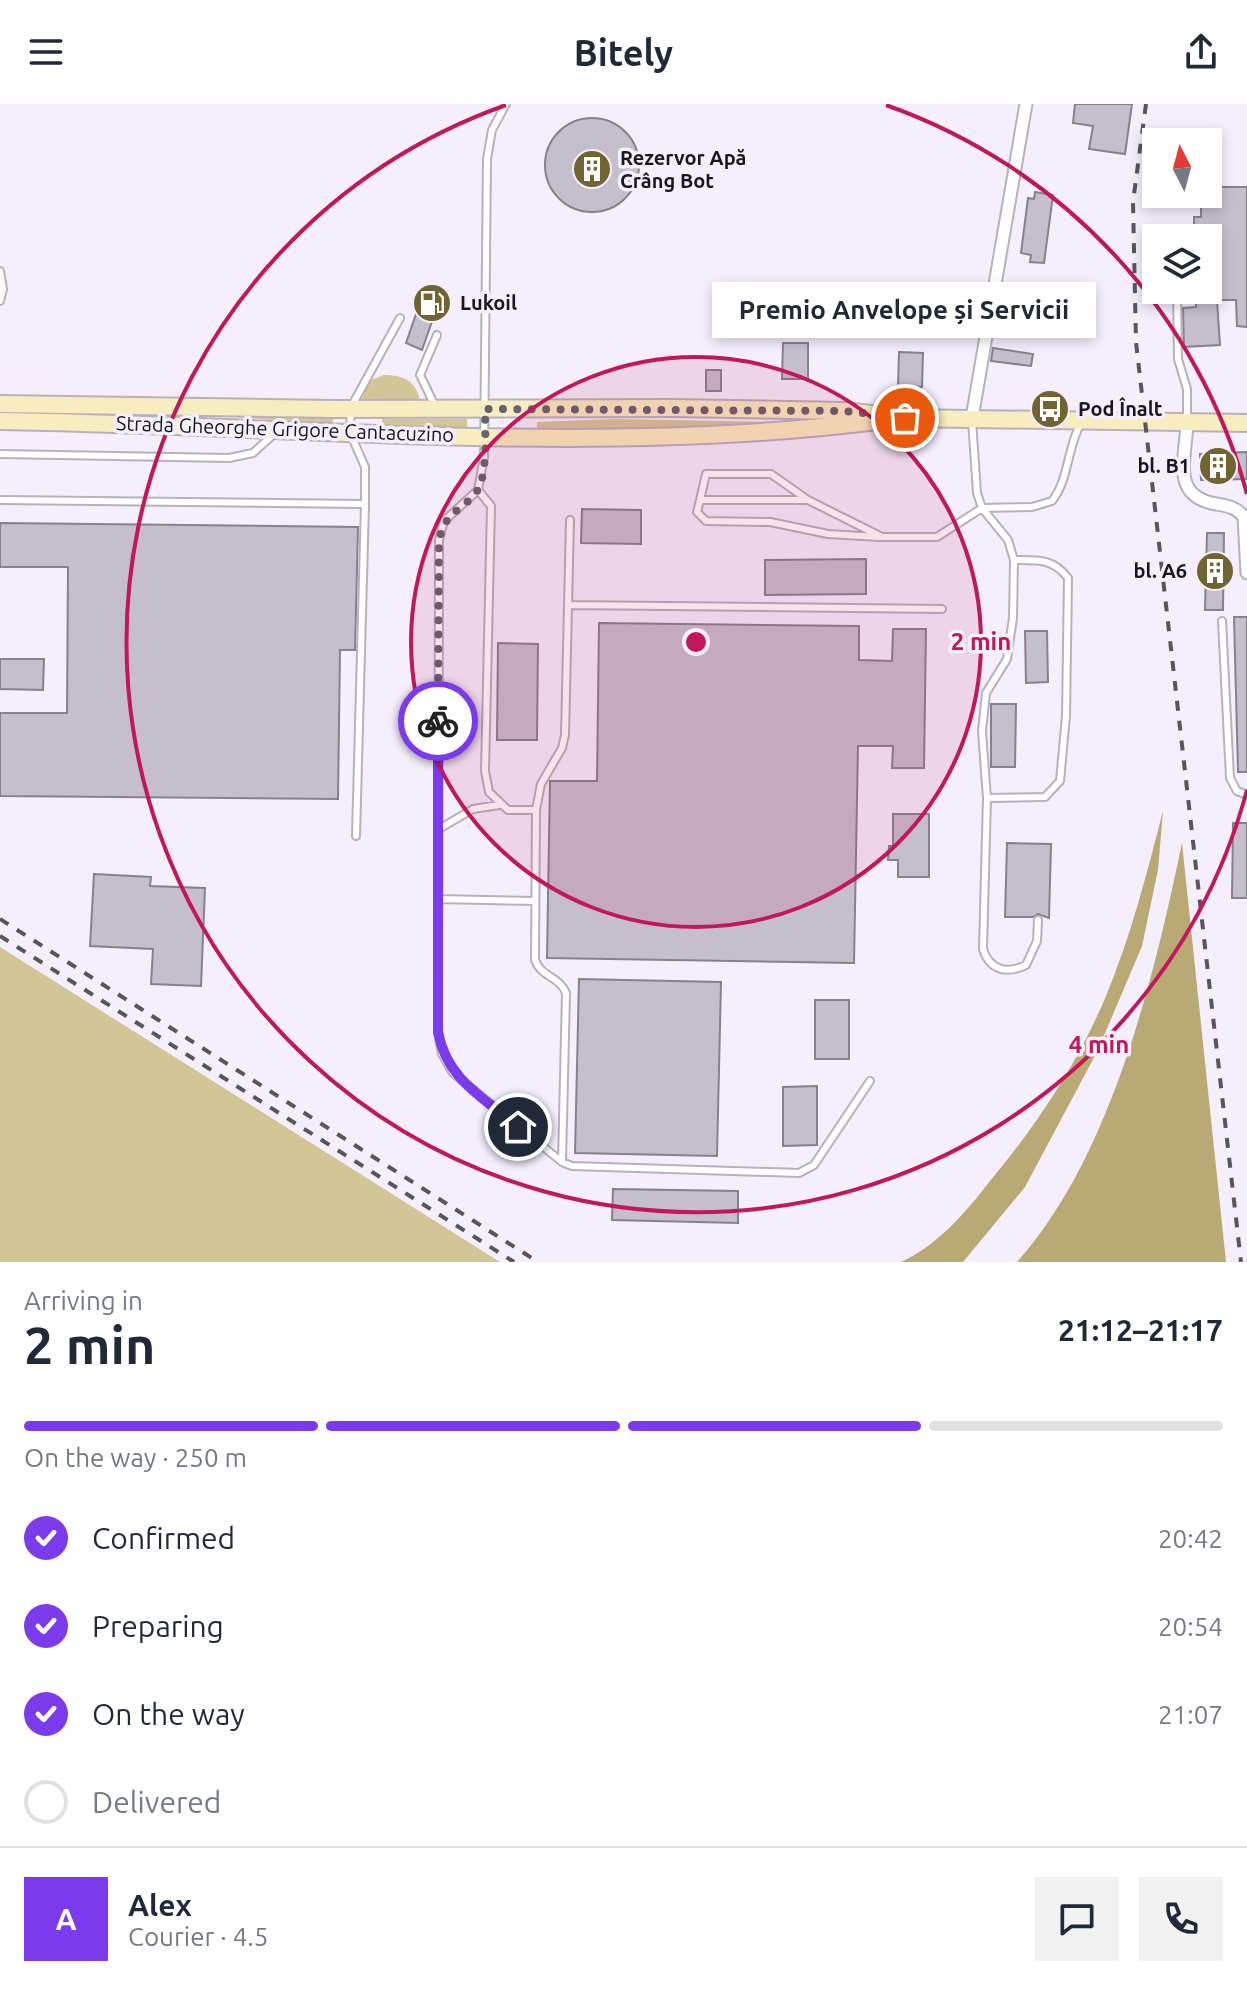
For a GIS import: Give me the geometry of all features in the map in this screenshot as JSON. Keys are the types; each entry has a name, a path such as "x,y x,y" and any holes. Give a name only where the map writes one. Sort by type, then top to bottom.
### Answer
{"main road":[{"name":"Strada Gheorghe Grigore Cantacuzino","path":"0,404 845,411 905,418 1247,423"},
{"name":"Strada Gheorghe Grigore Cantacuzino","path":"0,421 351,435 631,437 845,425 905,418"}],"street":[{"path":"972,418 1026,104"},
{"path":"1187,422 1185,480 1188,492 1196,499 1231,506 1245,517 1247,573"}],"lane":[{"path":"506,104 492,130 487,159 485,435 478,490 444,521 439,540 438,1032 442,1054 453,1073 562,1162 572,1166 799,1173 814,1165 870,1081"},
{"path":"0,271 3,289 0,301"},
{"path":"1177,304 1178,359 1187,389 1187,422"},
{"path":"356,836 365,467 351,435 350,409 400,318"},
{"path":"436,409 420,375 437,335"},
{"path":"972,418 977,493 982,508 1008,540 1014,560 1013,618 1007,659 986,693 982,731 987,798 983,949 987,961 997,969 1015,970 1026,965 1037,941 1038,920"},
{"path":"882,537 808,500 771,474 706,474 697,512 706,521 770,522 828,534 882,537 937,537 982,508 1032,507 1052,501 1061,486 1070,440 1083,420"},
{"path":"0,454 229,458 253,453 278,431"},
{"path":"478,490 491,506 485,771 489,792 499,805 508,810 536,810"},
{"path":"0,500 365,504"},
{"path":"700,500 808,500"},
{"path":"562,1162 566,993 558,981 542,973 537,965 536,810 541,784 562,748 565,735 570,520"},
{"path":"987,798 1045,797 1060,781 1066,716 1068,578 1059,566 1046,560 1014,560"},
{"path":"568,605 942,609"},
{"path":"1222,621 1230,778 1237,791 1247,795"},
{"path":"439,829 473,809 499,805"},
{"path":"438,899 535,901"}],"shaded area":[{"path":"384,375 408,380 416,388 420,401 361,400 371,380"},
{"path":"174,412 334,416 332,425"},
{"path":"382,419 467,419 467,430 382,430"},
{"path":"615,419 774,422 787,425 613,431 537,429 537,422"},
{"path":"1163,811 1158,870 1142,946 1097,1052 1025,1187 963,1262 901,1262 927,1247 971,1205 1024,1138 1069,1069 1095,1021 1115,973 1138,904"},
{"path":"1182,843 1226,1262 1017,1262 1050,1219 1103,1119 1142,1007"},
{"path":"0,947 500,1262 0,1262"}],"building":[{"path":"1075,104 1132,104 1125,154 1089,149 1093,126 1073,123"},
{"name":"Rezervor Apă Crâng Bot","path":"592,118 610,122 625,132 635,147 639,165 635,183 625,198 610,208 592,212 574,208 559,198 549,183 545,165 549,147 559,132 574,122"},
{"path":"1222,187 1247,187 1247,327 1237,326 1236,300 1222,300 1222,224 1194,224 1194,217 1201,217 1201,208 1222,208"},
{"path":"1035,192 1053,195 1044,263 1030,262 1031,255 1021,253 1028,198 1034,199"},
{"path":"1015,288 1035,291 1033,306 1042,307 1040,326 1010,322"},
{"path":"424,291 446,300 440,315 435,313 422,350 406,343"},
{"path":"1196,304 1217,304 1220,345 1184,347 1183,308 1196,307"},
{"path":"783,343 808,343 808,379 782,379"},
{"path":"993,348 1033,354 1031,366 991,361"},
{"path":"899,352 923,353 922,387 898,386"},
{"path":"706,370 721,370 721,391 706,391"},
{"name":"bl. B1","path":"1247,452 1247,479 1201,480 1200,454"},
{"path":"582,509 641,510 641,544 581,543"},
{"path":"0,523 358,527 355,650 340,650 338,799 0,796 0,713 67,713 68,567 0,567"},
{"name":"bl. A6","path":"1207,533 1224,533 1223,610 1205,610"},
{"path":"866,559 866,594 765,595 765,560"},
{"path":"1234,617 1247,617 1247,772 1238,772"},
{"path":"599,623 859,626 859,660 892,661 893,629 926,629 924,768 892,768 893,746 858,746 854,963 547,958 550,781 597,781"},
{"path":"1025,631 1047,631 1048,682 1026,683"},
{"path":"498,643 538,644 537,740 497,740"},
{"path":"0,659 44,659 43,690 0,689"},
{"path":"991,704 1016,704 1015,767 991,767"},
{"path":"893,814 929,814 929,877 898,877 898,860 888,860 889,846 893,846"},
{"path":"1233,823 1247,823 1247,898 1232,898"},
{"path":"1007,843 1051,844 1049,918 1038,914 1033,917 1005,917"},
{"path":"94,874 151,877 150,886 205,888 201,986 151,984 153,949 90,946"},
{"path":"579,979 721,982 717,1156 575,1153"},
{"path":"815,1000 849,1000 849,1059 815,1059"},
{"path":"817,1086 817,1145 783,1146 783,1087"},
{"path":"613,1189 738,1191 738,1223 612,1220"}],"railway":[{"path":"1146,104 1133,202 1136,342 1241,1262"},
{"path":"0,919 538,1262"},
{"path":"0,936 514,1262"}],"way so far":[{"path":"438,721 439,540 444,521 478,490 484,457 485,409 845,411 905,418"}],"place":[{"name":"Rezervor Apă Crâng Bot","path":"592,169"},
{"name":"Lukoil","path":"432,303"},
{"name":"Pod Înalt","path":"1050,409"},
{"name":"Premio Anvelope și Servicii","path":"905,418"},
{"name":"bl. B1","path":"1218,466"},
{"name":"bl. A6","path":"1215,571"}],"route":[{"path":"438,721 438,1032 442,1054 453,1073 518,1127"}]}
